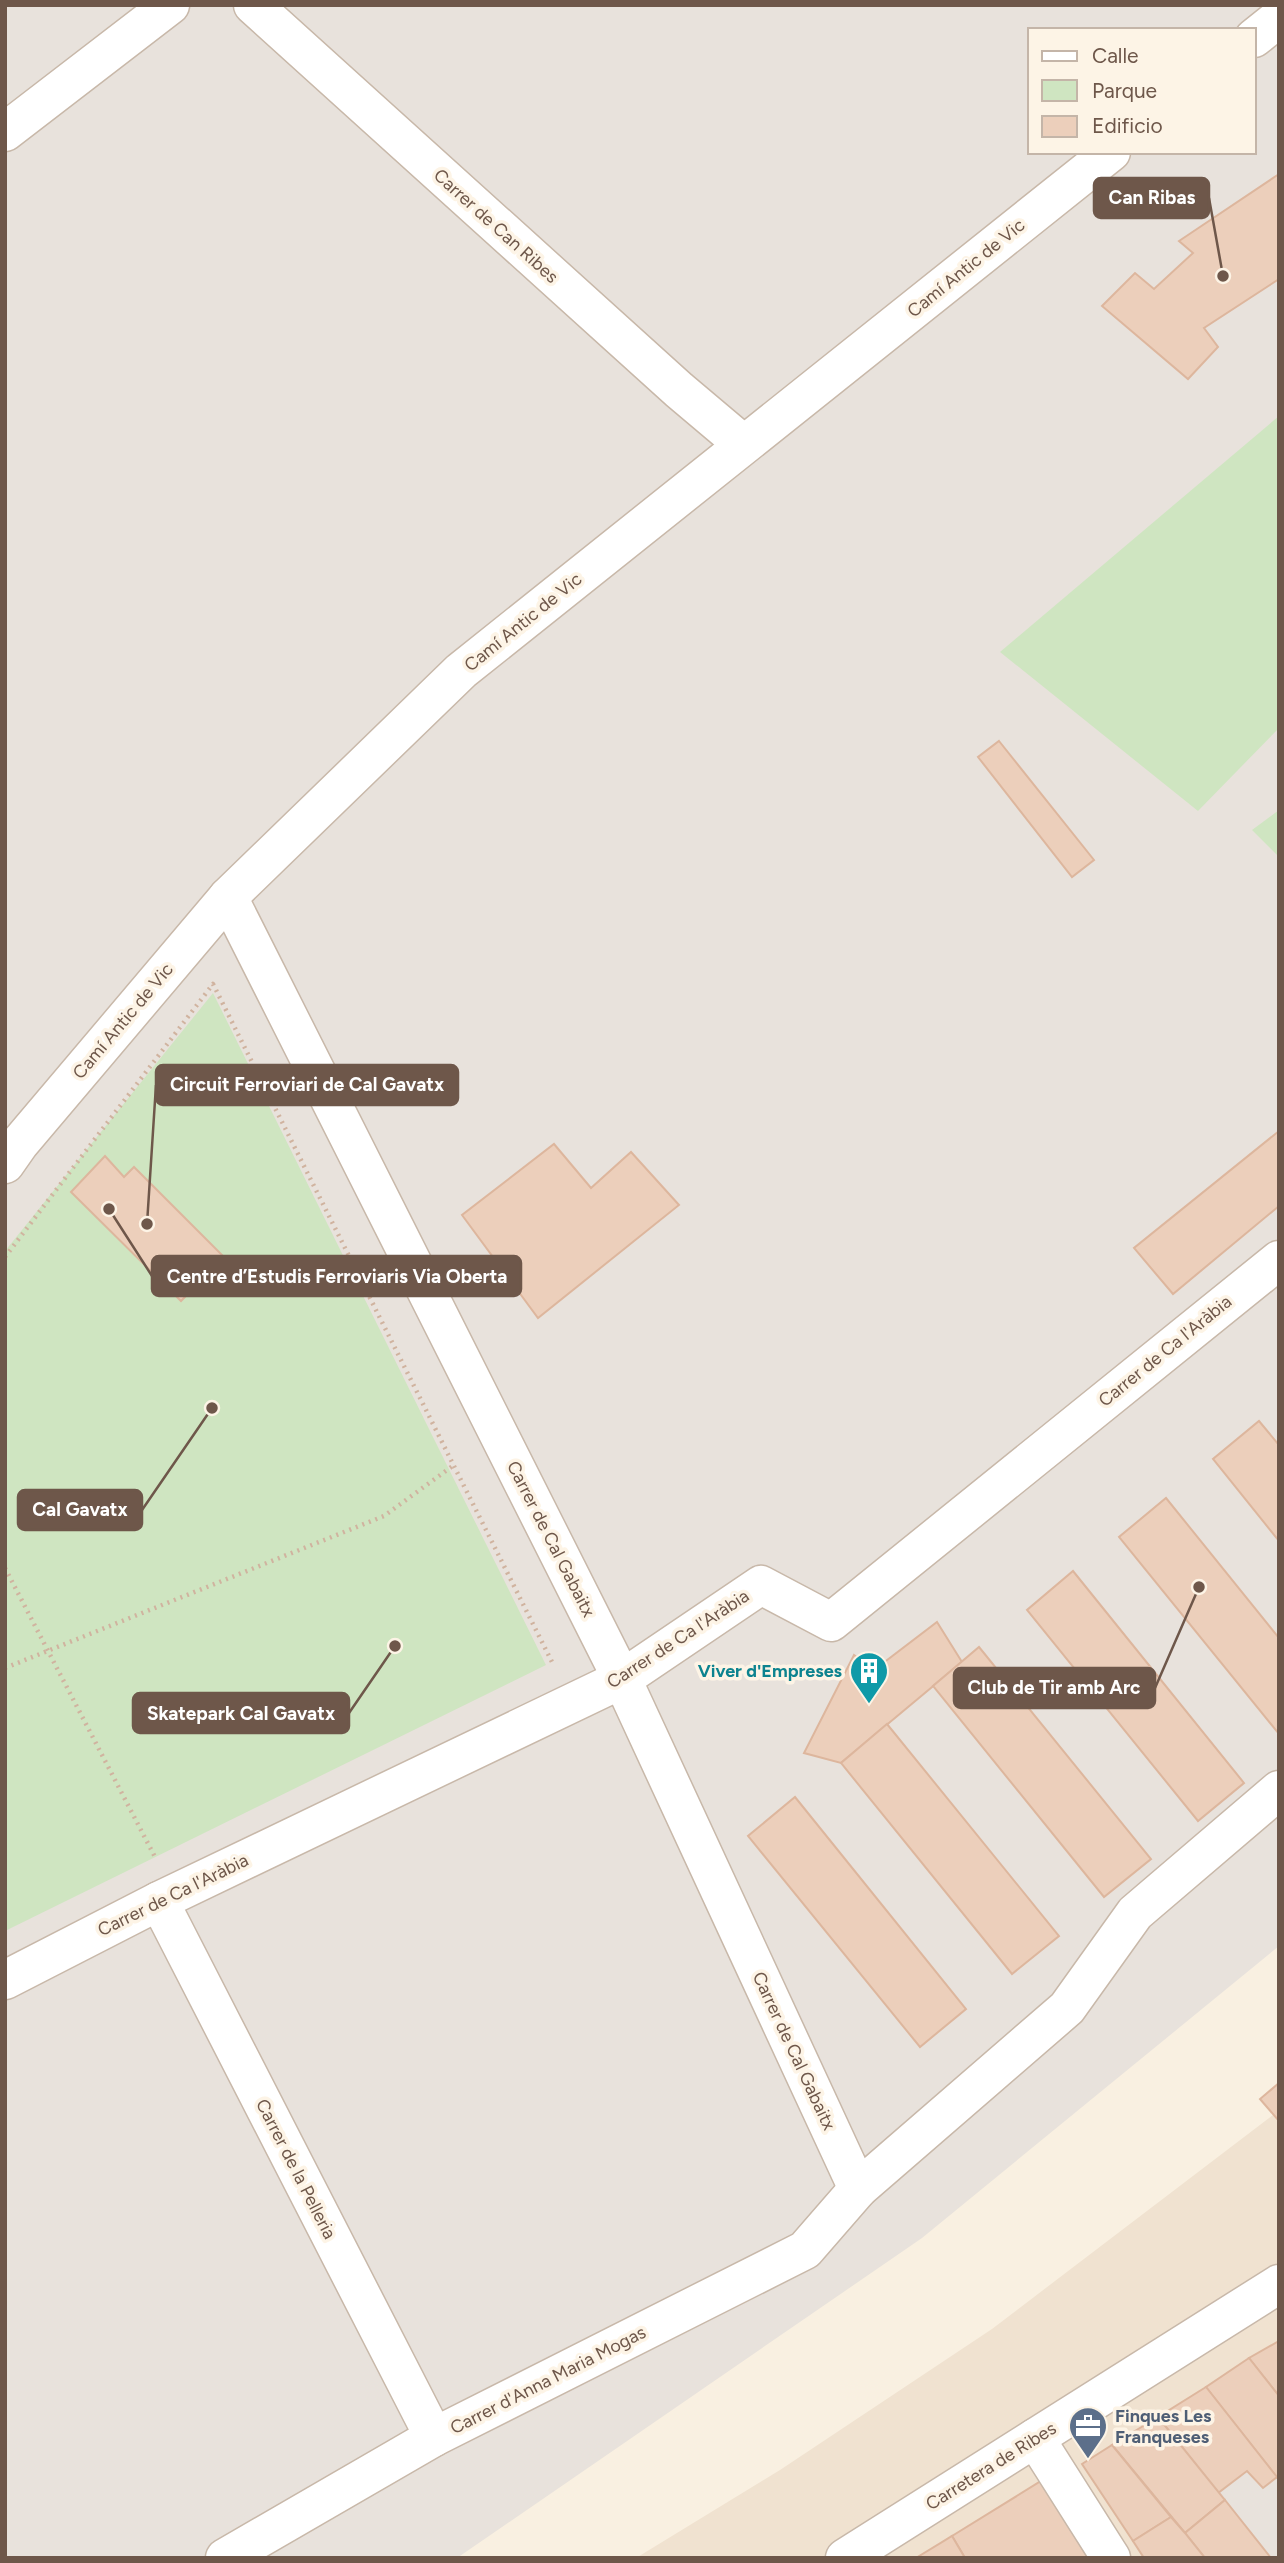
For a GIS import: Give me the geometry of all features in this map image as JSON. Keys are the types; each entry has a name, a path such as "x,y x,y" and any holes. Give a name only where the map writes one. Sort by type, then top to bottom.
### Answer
{"street":[{"path":"5,132 170,5"},
{"name":"Carrer de Can Ribes","path":"253,5 679,390 743,444"},
{"path":"1256,36 1279,18"},
{"name":"Camí Antic de Vic","path":"5,1164 228,897 461,671 1108,154"},
{"name":"Carrer de Cal Gabaitx","path":"228,897 622,1679 858,2189"},
{"name":"Carrer de Ca l'Aràbia","path":"5,1980 159,1884 622,1679 761,1585 831,1622 1279,1260"},
{"name":"Carrer d'Anna Maria Mogas","path":"225,2558 434,2437 805,2250 858,2189 1067,2008 1135,1913 1279,1790"},
{"name":"Carrer de la Pelleria","path":"159,1884 434,2437"},
{"name":"Carretera de Ribes","path":"845,2558 1279,2284"},
{"path":"1035,2438 1111,2558"}],"path":[{"path":"5,1257 213,984 556,1670"},
{"path":"5,1668 384,1516 454,1465"},
{"path":"5,1568 48,1651 159,1884"}],"shaded area":[{"path":"5,5 1279,5 1279,1946 922,2238 457,2558 5,2558"},
{"path":"1279,2083 1279,2558 636,2558 780,2470 992,2329 1273,2115 1260,2099"},
{"path":"1247,2471 1263,2488 1277,2477 1279,2480 1279,2558 1271,2558 1218,2493"}],"green space":[{"path":"1279,416 1279,728 1198,811 1000,652"},
{"path":"1279,810 1279,857 1252,830"},
{"path":"213,993 546,1665 5,1931 5,1251"}],"building":[{"path":"1279,174 1279,279 1204,328 1218,347 1188,379 1102,306 1135,273 1154,289 1193,253 1179,241"},
{"path":"999,741 1094,860 1072,877 978,757"},
{"path":"1279,1131 1279,1206 1173,1294 1134,1248"},
{"path":"554,1144 591,1188 631,1152 679,1205 538,1318 462,1215"},
{"path":"105,1156 124,1177 134,1167 224,1257 181,1301 71,1192"},
{"path":"1259,1421 1279,1445 1279,1541 1213,1459"},
{"path":"1166,1498 1279,1638 1279,1734 1119,1537"},
{"path":"1073,1571 1244,1783 1198,1821 1027,1610"},
{"name":"Viver d'Empreses","path":"937,1622 962,1662 841,1763 804,1753 854,1655 874,1670"},
{"path":"979,1647 1151,1859 1104,1897 933,1686"},
{"path":"887,1724 1059,1936 1012,1974 841,1763"},
{"path":"795,1797 966,2009 920,2047 748,1836"},
{"path":"1279,2083 1279,2121 1260,2099"},
{"path":"1279,2341 1279,2396 1249,2358"},
{"path":"1249,2358 1279,2396 1279,2480 1206,2387"},
{"path":"1206,2387 1277,2477 1263,2488 1247,2471 1218,2493 1158,2417"},
{"path":"1158,2417 1225,2500 1185,2533 1112,2445"},
{"path":"1112,2445 1171,2517 1133,2541 1082,2464"},
{"path":"1041,2481 1088,2558 965,2558 952,2536"},
{"path":"1225,2500 1271,2558 1205,2558 1185,2533"},
{"path":"1171,2517 1205,2558 1144,2558 1133,2541"},
{"path":"952,2536 965,2558 916,2558"}],"place":[{"name":"Can Ribas","path":"1223,276"},
{"name":"Centre d’Estudis Ferroviaris Via Oberta","path":"109,1209"},
{"name":"Circuit Ferroviari de Cal Gavatx","path":"147,1224"},
{"name":"Cal Gavatx","path":"212,1408"},
{"name":"Club de Tir amb Arc","path":"1199,1587"},
{"name":"Skatepark Cal Gavatx","path":"395,1646"},
{"name":"Viver d'Empreses","path":"869,1705"},
{"name":"Finques Les Franqueses","path":"1088,2460"}]}
